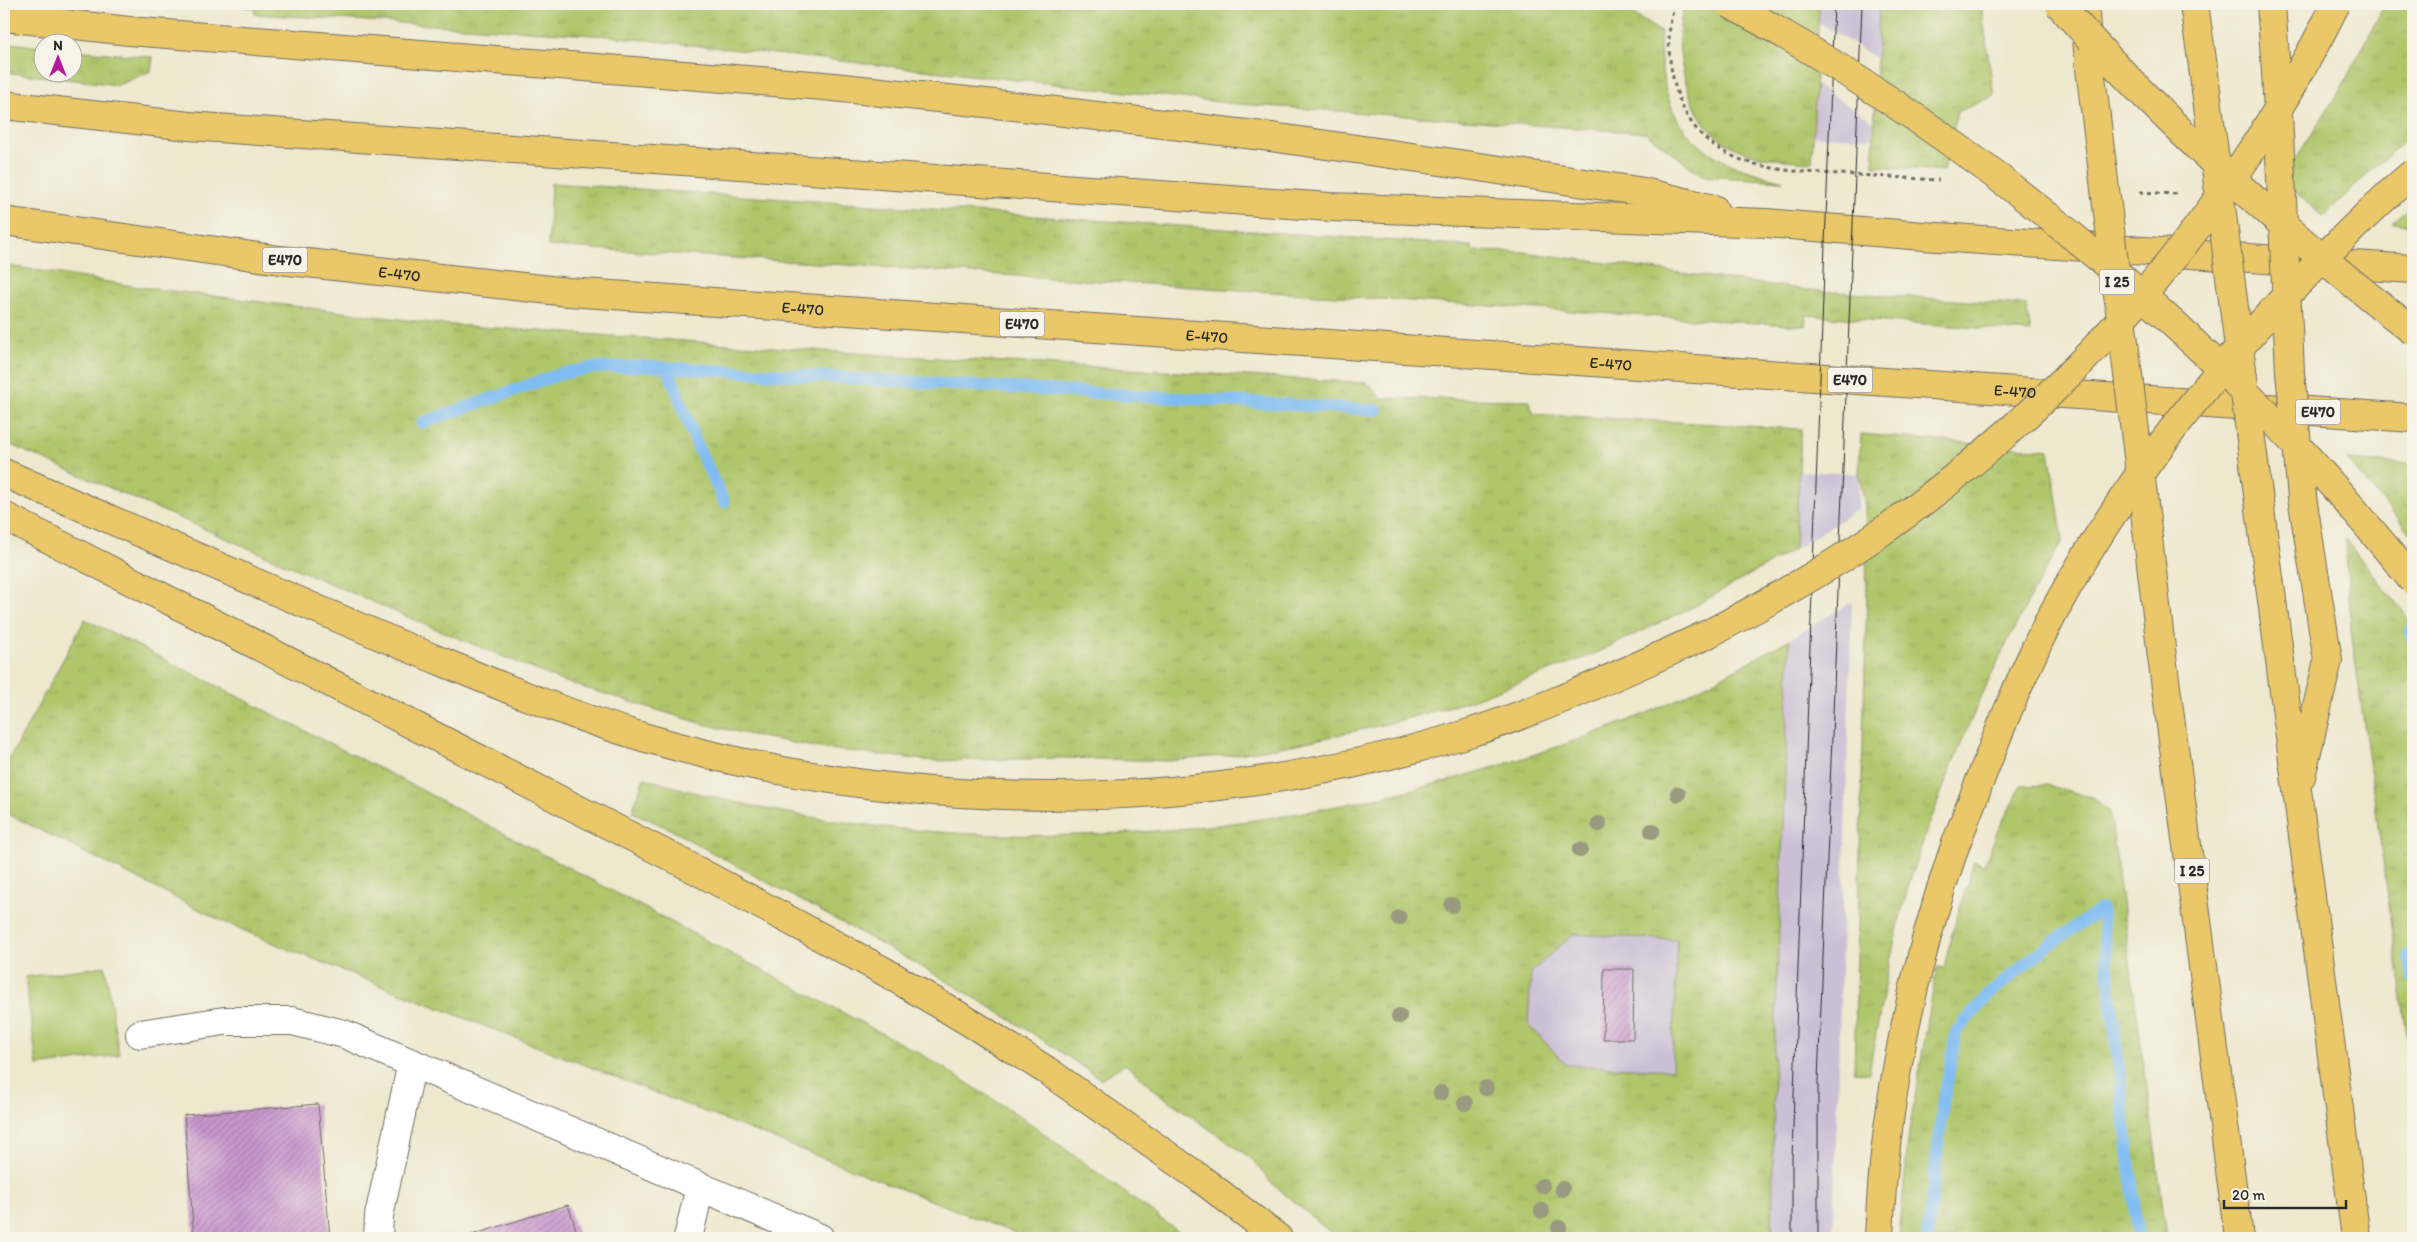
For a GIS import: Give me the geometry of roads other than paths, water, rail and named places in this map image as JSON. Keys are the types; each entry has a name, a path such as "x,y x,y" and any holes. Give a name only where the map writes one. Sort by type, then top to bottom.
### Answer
{"highway":[{"path":"1730,4 1867,86 1940,135 2029,202 2110,268 2180,329 2253,400 2346,501 2413,581"},
{"path":"2059,4 2089,60"},
{"path":"2059,4 2127,76 2256,202 2413,330"},
{"name":"I 25","path":"2084,4 2089,60 2162,657 2239,1238"},
{"path":"2194,4 2356,1238"},
{"path":"2271,4 2276,71 2290,372 2302,497 2328,660 2297,795"},
{"path":"4,473 345,621 480,677 607,726 738,761 822,778 903,788 1044,797 1137,794 1229,785 1351,764 1464,734 1540,708 1604,682 1706,635 1789,589 1885,530 1975,461 2069,376 2112,330 2174,257 2242,165 2288,93 2336,4"},
{"path":"4,17 129,31 824,86 1136,120 1329,145 1628,189 1766,222"},
{"path":"4,105 199,126 1311,206 1766,222 1923,236 2413,269"},
{"path":"1879,1238 1890,1121 1901,1057 1932,917 1955,846 1986,763 2026,668 2074,577 2132,485 2198,395 2244,339 2354,227 2413,173"},
{"name":"E-470","path":"4,221 280,260 568,292 2413,418"},
{"path":"4,516 683,863 908,985 1016,1050 1117,1119 1201,1179 1278,1238"}],"lane":[{"path":"140,1034 224,1021 292,1021 344,1034 820,1238"},
{"path":"378,1238 379,1216 412,1063"},
{"path":"688,1238 700,1187"}],"waterway":[{"path":"422,423 560,374 592,368 643,366 1377,410"},
{"path":"668,368 697,445 724,502"},
{"path":"2413,627 2410,633 2413,638"},
{"path":"1927,1238 1943,1105 1956,1032 1988,995 2045,948 2101,909 2138,1238"},
{"path":"2409,955 2413,977"}],"tram line":[{"path":"1792,1238 1792,1159 1798,967 1834,4"},
{"path":"1818,1238 1818,1080 1862,4"}]}
